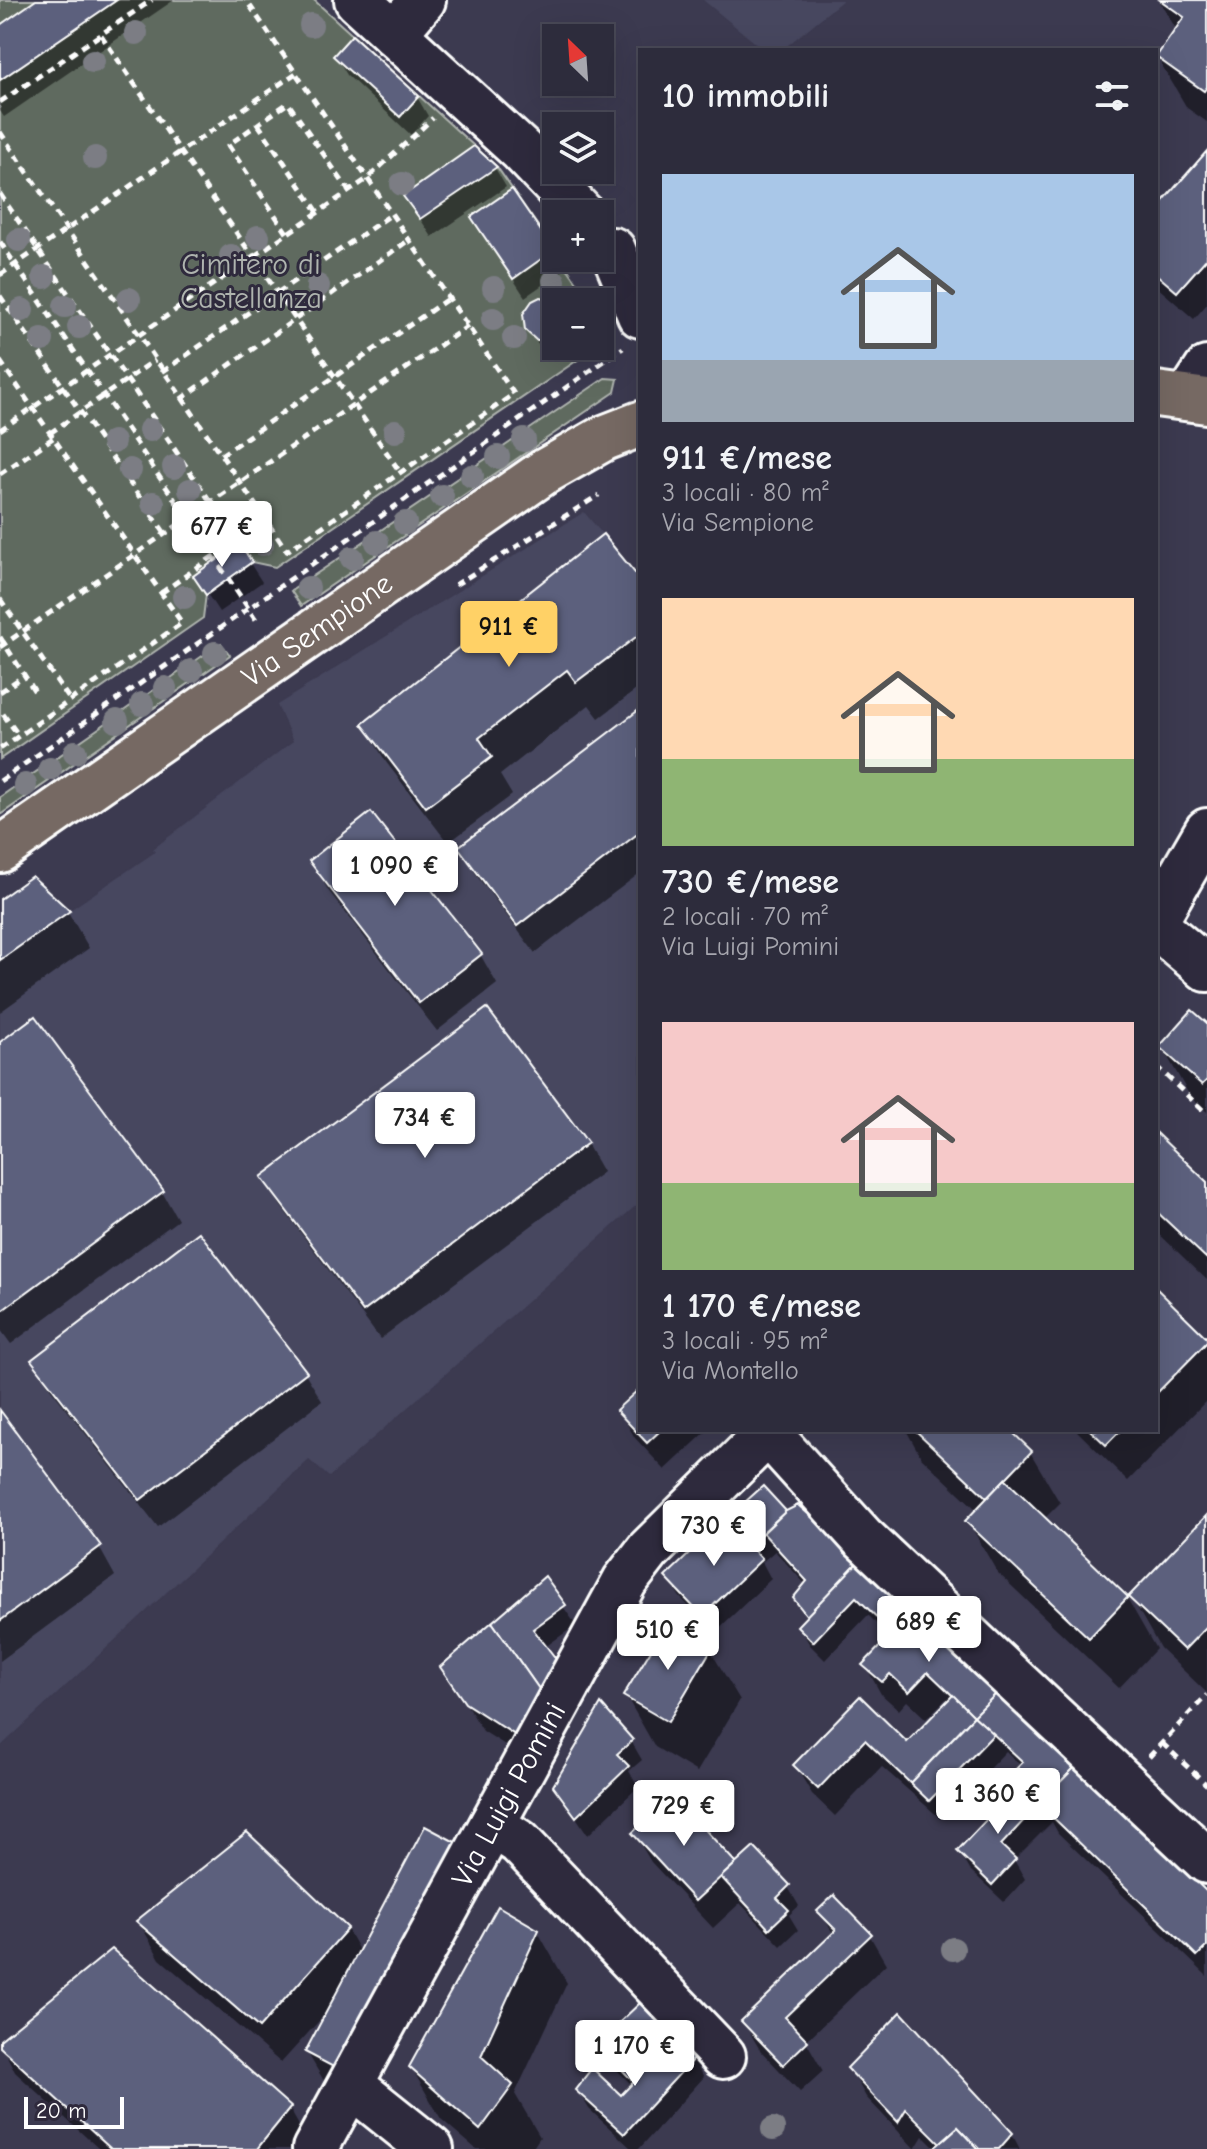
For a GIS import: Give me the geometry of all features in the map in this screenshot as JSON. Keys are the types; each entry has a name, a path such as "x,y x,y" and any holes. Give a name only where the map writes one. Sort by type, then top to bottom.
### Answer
{"main road":[{"name":"Via Sempione","path":"0,850 544,472 604,438 638,425"}],"street":[{"path":"357,0 521,150 569,200"},
{"path":"394,34 423,0"},
{"path":"618,252 633,330"},
{"path":"1158,916 1207,831"},
{"path":"1158,928 1207,969"},
{"path":"769,1432 862,1537 1207,1861"},
{"name":"Via Luigi Pomini","path":"315,2149 631,1572 769,1432"},
{"path":"492,1825 519,1842 723,2056"},
{"path":"351,2085 431,2149"}],"path":[{"path":"0,102 152,0"},
{"path":"0,132 287,551 514,394 246,0"},
{"path":"101,35 400,472"},
{"path":"0,275 296,73"},
{"path":"287,233 228,145 288,103 349,191"},
{"path":"0,430 367,179 438,113"},
{"path":"258,124 318,212"},
{"path":"0,194 212,504"},
{"path":"162,372 392,214"},
{"path":"181,399 409,240"},
{"path":"0,242 280,655"},
{"path":"0,296 166,535"},
{"path":"221,455 449,298"},
{"path":"2,646 468,326"},
{"path":"0,781 633,330"},
{"path":"0,474 80,412 155,360"},
{"path":"0,361 182,623 0,749"},
{"path":"161,593 265,520"},
{"path":"0,599 70,700"},
{"path":"0,637 2,646 37,695"},
{"path":"0,692 25,675"},
{"path":"3,714 19,736"},
{"path":"1158,1068 1207,1114"},
{"path":"1124,1784 1207,1695"},
{"path":"1162,1743 1207,1785"}],"shaded area":[{"path":"703,0 843,0 784,48 762,48"},
{"path":"584,512 638,577 638,1204 329,1477 309,1460 0,1747 0,899 32,876 70,910 155,852 153,849 293,741 277,705"}],"green space":[{"name":"Cimitero di Castellanza","path":"0,0 314,0 497,167 542,232 542,272 570,272 581,288 542,288 542,360 578,360 275,567 252,562 206,594 203,618 0,759"},
{"path":"605,378 618,379 615,392 301,606 291,591"},
{"path":"221,643 230,655 0,815 0,797"}],"building":[{"path":"36,0 117,0 0,80 0,25"},
{"path":"1160,0 1207,0 1207,87 1204,91 1158,58 1184,17"},
{"path":"352,35 419,96 400,117 333,56"},
{"path":"474,146 497,167 420,219 403,196"},
{"path":"1207,151 1207,258 1177,292 1158,276 1158,223 1161,219 1158,207"},
{"path":"512,189 542,233 542,258 513,279 471,217"},
{"path":"542,297 542,341 537,341 525,330 523,314 532,301"},
{"path":"603,534 638,577 638,636 576,682 567,670 479,738 492,757 426,807 362,724"},
{"path":"239,543 252,562 206,595 193,576"},
{"path":"638,711 638,834 517,926 458,847"},
{"path":"371,812 482,954 419,1003 309,861"},
{"path":"32,876 70,911 0,960 0,899"},
{"path":"487,1008 588,1143 363,1312 261,1177"},
{"path":"1192,1010 1207,1023 1207,1080 1202,1085 1159,1047"},
{"path":"35,1016 164,1191 0,1312 0,1042"},
{"path":"1158,1135 1207,1182 1207,1259 1158,1213"},
{"path":"199,1232 307,1372 140,1500 31,1360"},
{"path":"1158,1290 1207,1338 1207,1342 1158,1392"},
{"path":"638,1390 638,1432 659,1432 647,1443 616,1410"},
{"path":"0,1410 101,1546 0,1621"},
{"path":"917,1432 1012,1432 1032,1451 987,1498"},
{"path":"1092,1432 1119,1432 1106,1445"},
{"path":"1005,1479 1128,1597 1089,1638 965,1521"},
{"path":"763,1486 786,1511 749,1545 725,1520"},
{"path":"798,1505 860,1560 807,1616 793,1598 807,1581 763,1533 786,1511"},
{"path":"1207,1515 1207,1626 1184,1650 1128,1597"},
{"path":"725,1520 762,1559 702,1616 665,1577"},
{"path":"860,1560 914,1611 893,1633 856,1597 813,1642 797,1626"},
{"path":"545,1576 566,1605 533,1629 557,1660 539,1689 492,1622"},
{"path":"914,1611 998,1692 974,1716 928,1672 909,1692 890,1674 882,1682 862,1665"},
{"path":"492,1622 539,1689 515,1735 465,1703 440,1667"},
{"path":"668,1622 712,1648 668,1722 623,1696"},
{"path":"998,1692 1076,1766 1039,1804 1009,1776 1023,1762 974,1716"},
{"path":"953,1695 974,1716 910,1783 865,1740 818,1789 793,1765 860,1696 907,1742"},
{"path":"601,1704 633,1740 617,1754 629,1766 576,1817 553,1786"},
{"path":"974,1716 994,1734 929,1801 910,1783"},
{"path":"1076,1766 1207,1892 1207,1946 1197,1956 1039,1804"},
{"path":"1019,1785 1039,1804 1001,1845 1016,1859 992,1885 957,1851"},
{"path":"673,1795 736,1863 695,1901 632,1833"},
{"path":"425,1826 459,1844 339,2070 305,2052"},
{"path":"247,1832 348,1928 259,2028 136,1921"},
{"path":"754,1847 790,1885 777,1898 789,1910 769,1929 721,1877"},
{"path":"834,1895 872,1934 785,2017 808,2041 783,2065 741,2021 836,1930 817,1911"},
{"path":"498,1906 539,1930 481,2056 513,2085 480,2130 409,2067"},
{"path":"112,1949 291,2107 257,2149 111,2149 0,2047 0,2040"},
{"path":"642,2001 677,2038 633,2081 597,2044"},
{"path":"901,2012 1013,2133 999,2149 979,2149 958,2127 940,2143 906,2109 898,2122 847,2068"},
{"path":"677,2038 695,2057 624,2134 575,2090 592,2068 621,2095"},
{"path":"958,2127 979,2149 933,2149 940,2143"}]}
